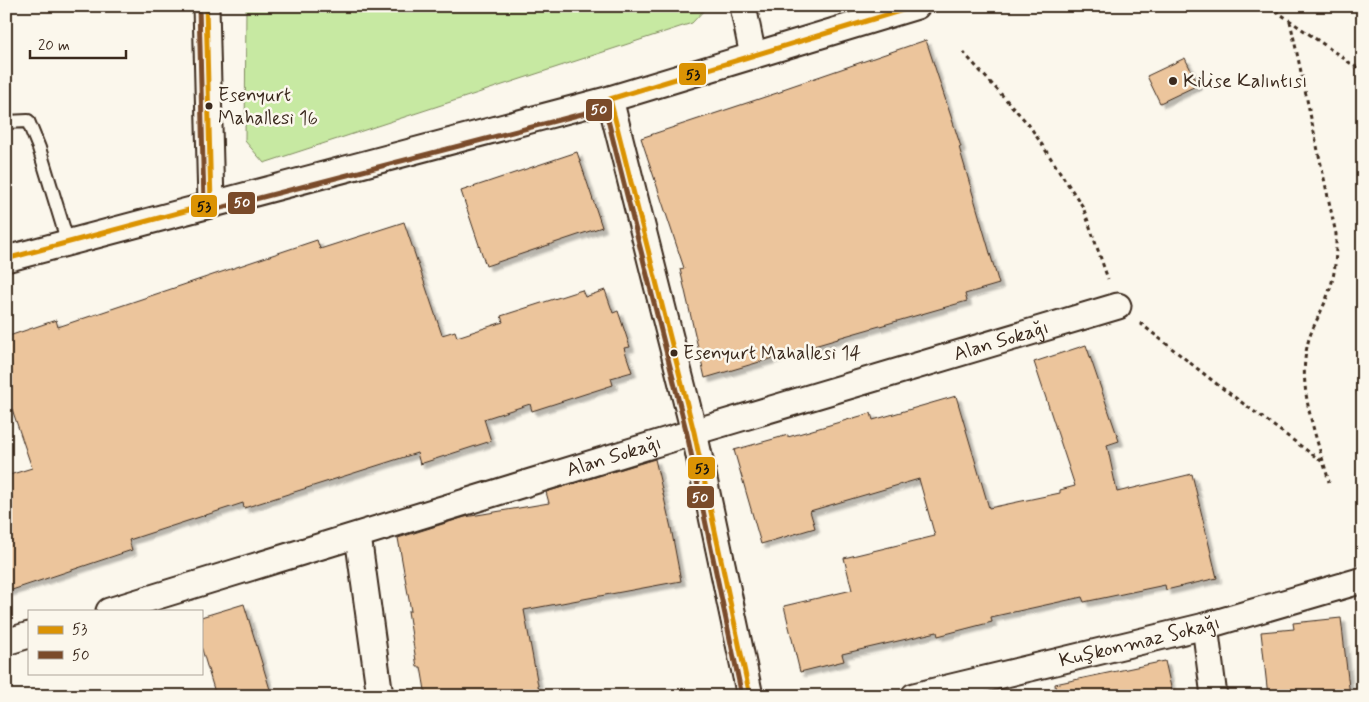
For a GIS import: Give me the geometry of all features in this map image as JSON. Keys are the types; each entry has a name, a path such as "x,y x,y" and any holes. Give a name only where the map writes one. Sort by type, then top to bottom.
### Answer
{"street":[{"path":"206,6 211,204"},
{"path":"743,6 753,56"},
{"path":"6,259 610,99 916,6"},
{"path":"610,99 694,432 750,696"},
{"name":"Alan Sokağı","path":"112,610 694,432 1118,306"},
{"path":"358,536 380,696"},
{"name":"Kuşkonmaz Sokağı","path":"914,696 1205,626 1363,580"},
{"path":"1205,626 1214,696"},
{"path":"6,642 28,635"}],"lane":[{"path":"6,122 28,121 39,148 68,243"}],"path":[{"path":"1270,6 1363,72"},
{"path":"1290,21 1336,234 1336,265 1328,296 1307,346 1303,373 1307,400 1329,482"},
{"path":"964,52 1029,125 1083,207 1118,306 1218,385 1324,463"}],"green space":[{"path":"246,6 708,6 692,23 264,163 245,141"}],"building":[{"path":"926,40 961,147 959,147 999,284 965,294 967,301 705,378 680,269 684,268 641,138 783,91 783,89"},
{"name":"Kilise Kalıntısı","path":"1185,58 1198,85 1160,103 1147,76"},
{"path":"577,152 602,227 486,266 461,191"},
{"path":"404,222 442,335 455,331 457,337 503,322 501,316 582,290 585,297 605,290 613,313 618,311 630,347 624,348 632,372 611,378 613,385 532,411 530,404 484,419 491,441 420,464 417,453 244,508 243,503 129,540 132,550 6,592 6,476 32,468 12,409 6,411 6,337 56,320 58,327 317,240 320,249"},
{"path":"1086,345 1119,441 1107,445 1117,492 1192,474 1217,578 1166,590 1165,585 1084,602 1082,597 991,617 992,622 938,636 937,632 842,654 844,661 800,672 784,606 852,590 844,558 935,536 919,479 810,511 815,528 761,544 734,450 788,435 788,437 871,413 873,420 956,396 989,508 1060,493 1060,490 1075,486 1034,362"},
{"path":"655,459 681,581 524,610 540,696 426,696 421,667 417,667 408,611 411,611 398,538 465,517 549,503 546,492"},
{"path":"244,604 272,696 216,696 202,649 202,617"},
{"path":"1341,618 1350,696 1268,696 1261,632 1294,629 1293,623"},
{"path":"1165,661 1173,696 1056,696 1055,684"}],"transit line":[{"name":"50","path":"199,6 204,204 205,208 209,211 605,108 687,434 742,696"},
{"name":"53","path":"6,259 211,204 206,6"},
{"name":"53","path":"750,696 694,432 610,99 916,6"}],"place":[{"name":"Kilise Kalıntısı","path":"1173,81"},
{"name":"Esenyurt Mahallesi 16","path":"209,106"},
{"name":"Esenyurt Mahallesi 14","path":"674,353"}]}
